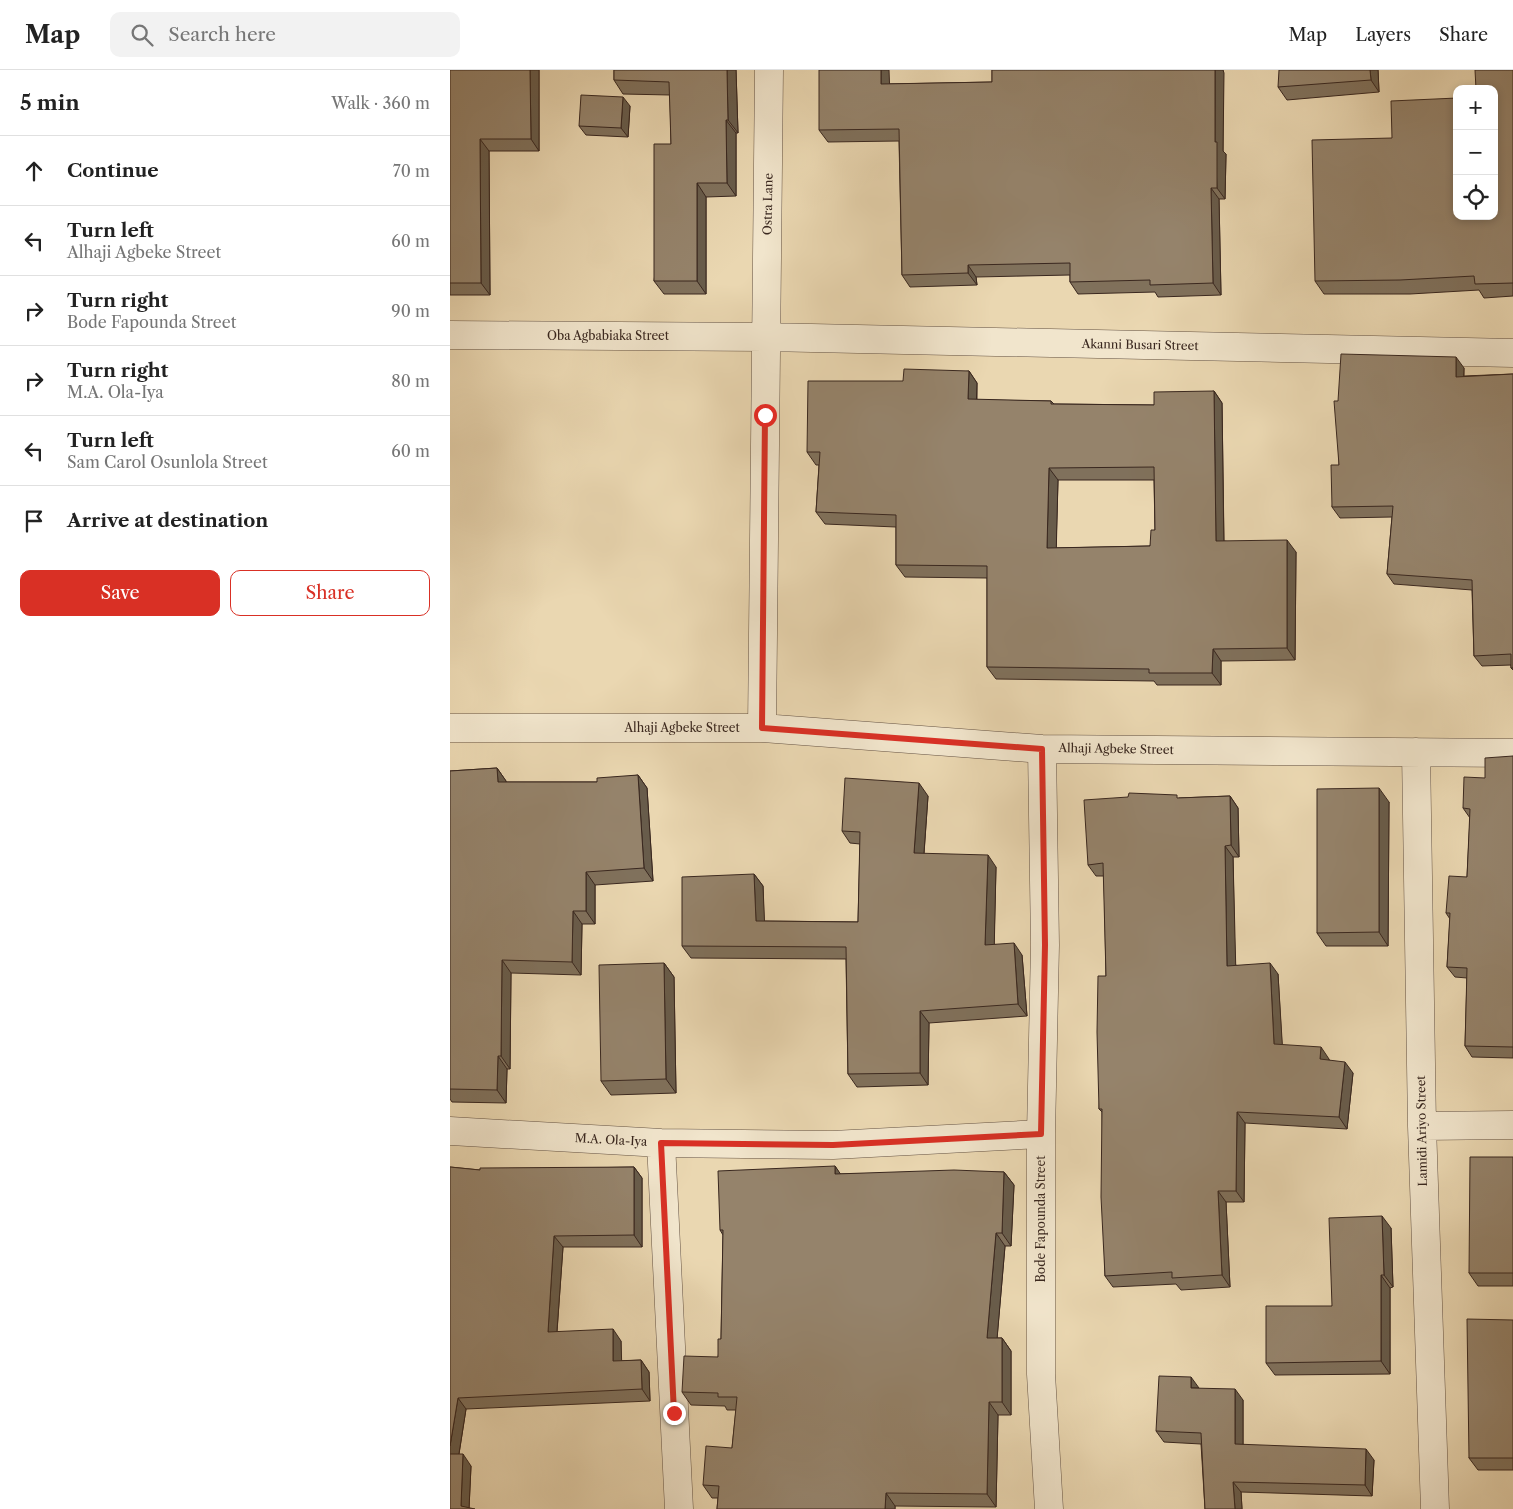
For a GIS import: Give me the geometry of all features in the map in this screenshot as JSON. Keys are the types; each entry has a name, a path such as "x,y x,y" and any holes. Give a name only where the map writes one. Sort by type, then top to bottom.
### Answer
{"street":[{"name":"Ostra Lane","path":"762,728 769,70"},
{"name":"Oba Agbabiaka Street","path":"450,335 766,337"},
{"name":"Akanni Busari Street","path":"766,337 1513,352"},
{"name":"Alhaji Agbeke Street","path":"450,728 762,728 1042,749 1513,753"},
{"name":"Bode Fapounda Street","path":"1042,749 1045,945 1041,1134 1041,1374 1049,1509"},
{"name":"Lamidi Ariyo Street","path":"1416,752 1422,1126 1435,1509"},
{"path":"1422,1126 1513,1125"},
{"name":"M.A. Ola-Iya","path":"450,1131 661,1143 833,1145 1041,1134"},
{"path":"661,1143 679,1509"}],"building":[{"path":"450,70 530,70 531,139 480,139 481,283 450,283"},
{"path":"614,70 727,70 727,183 697,183 697,281 654,281 654,144 671,144 669,82 614,80"},
{"path":"819,70 881,70 881,84 992,82 992,70 1215,70 1217,188 1211,188 1213,283 1150,285 1150,280 1070,282 1070,263 968,265 968,273 902,275 899,129 819,130"},
{"path":"1279,70 1370,70 1371,80 1278,87"},
{"path":"1475,70 1513,70 1513,283 1475,284 1474,276 1400,280 1315,281 1312,140 1392,138 1391,101 1453,98 1453,220 1498,220 1498,85 1476,85"},
{"path":"581,95 623,97 621,128 579,126"},
{"path":"1341,354 1456,357 1456,377 1513,374 1513,668 1511,668 1511,654 1474,656 1472,580 1387,574 1393,506 1332,507 1331,465 1339,465 1334,401 1338,401"},
{"path":"904,369 969,371 968,399 1051,401 1051,404 1154,405 1154,392 1214,391 1216,541 1287,540 1287,648 1213,649 1212,673 1149,673 1149,669 987,667 987,566 896,565 896,515 816,512 820,452 807,452 808,381 903,381","holes":["1154,467 1155,530 1151,530 1150,546 1047,548 1049,468"]},
{"path":"1513,756 1513,1047 1465,1046 1467,968 1447,967 1450,913 1446,913 1449,876 1467,877 1470,809 1463,808 1464,777 1485,778 1485,758"},
{"path":"497,768 498,782 597,782 597,778 638,775 644,868 586,872 586,911 573,911 572,962 502,960 501,1056 498,1056 497,1090 450,1089 450,771"},
{"path":"845,778 919,783 914,853 988,855 985,945 1014,943 1018,1004 920,1011 920,1073 848,1074 846,947 682,946 682,877 754,874 756,921 858,922 860,832 842,831"},
{"path":"1379,788 1379,932 1317,933 1317,789"},
{"path":"1129,793 1177,795 1177,798 1230,796 1231,845 1225,846 1227,966 1270,963 1274,1044 1321,1047 1320,1059 1345,1062 1339,1117 1237,1112 1236,1191 1218,1191 1222,1275 1172,1278 1172,1272 1105,1276 1101,1197 1102,1109 1099,1109 1097,1032 1098,976 1106,976 1103,863 1088,865 1084,800 1128,797"},
{"path":"664,963 666,1079 601,1081 599,965"},
{"path":"1470,1157 1513,1157 1513,1273 1469,1273"},
{"path":"835,1166 835,1174 954,1170 1004,1172 1002,1233 996,1233 987,1338 1002,1338 1002,1402 989,1402 987,1494 886,1493 885,1509 717,1509 719,1486 703,1485 706,1446 732,1448 737,1397 718,1397 718,1393 682,1392 684,1356 718,1357 718,1339 721,1339 723,1230 720,1230 718,1171"},
{"path":"450,1167 480,1170 480,1168 634,1167 634,1235 554,1236 548,1332 613,1329 613,1361 641,1360 642,1389 458,1398 450,1446"},
{"path":"1382,1216 1384,1275 1381,1275 1381,1361 1266,1363 1266,1306 1332,1306 1329,1218"},
{"path":"1467,1319 1513,1320 1513,1458 1469,1458"},
{"path":"1159,1376 1191,1377 1191,1388 1235,1389 1235,1444 1366,1449 1365,1485 1233,1482 1235,1509 1205,1509 1201,1433 1156,1431"},
{"path":"450,1454 463,1454 461,1506 475,1509 450,1509"}],"route":[{"path":"674,1413 661,1143 833,1145 1041,1134 1045,945 1042,749 762,728 765,415"}]}
